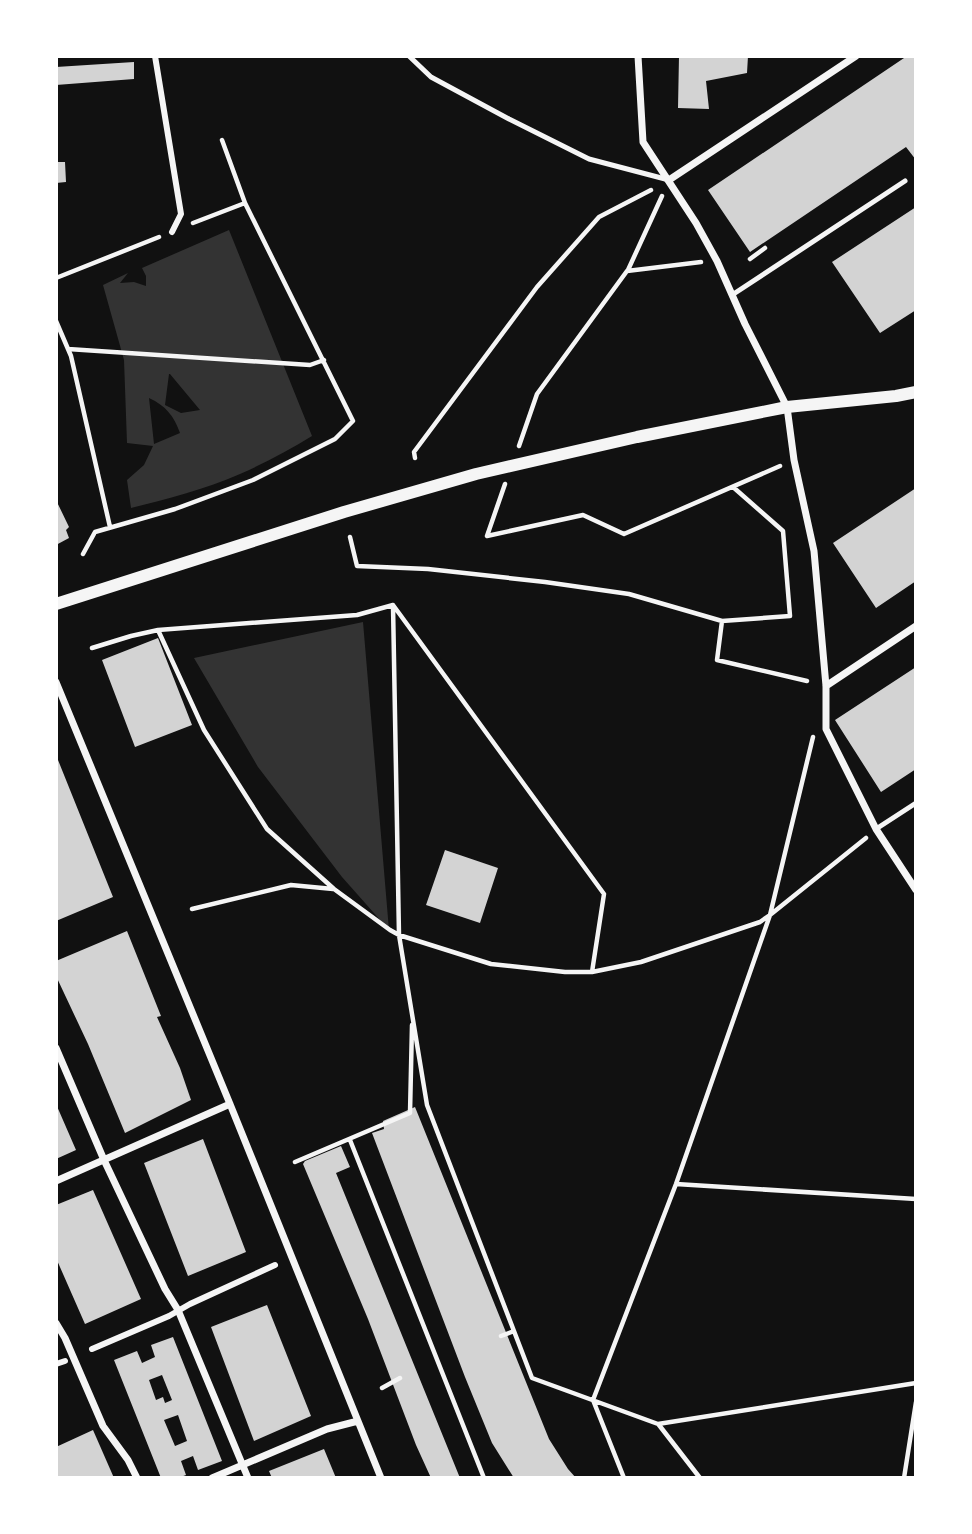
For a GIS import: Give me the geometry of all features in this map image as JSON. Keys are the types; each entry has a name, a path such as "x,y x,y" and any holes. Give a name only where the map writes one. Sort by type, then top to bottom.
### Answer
{"street":[{"path":"155,56 181,214 172,232"},
{"path":"638,56 643,142 696,223 717,261 787,407 794,460 814,551 826,729 876,830 916,890"},
{"path":"669,180 856,56"},
{"path":"56,604 420,489 612,443 787,407 916,392"},
{"path":"825,686 916,626"},
{"path":"56,682 381,1478"},
{"path":"56,1048 104,1160 165,1289 178,1310 248,1478"},
{"path":"56,1181 230,1104"},
{"path":"92,1349 169,1316 275,1265"},
{"path":"56,1323 103,1426 128,1460 137,1478"},
{"path":"56,1364 65,1361"},
{"path":"212,1478 327,1429 358,1421"}],"lane":[{"path":"410,56 431,77 589,159 669,180"},
{"path":"732,295 905,181"},
{"path":"876,830 916,803"}],"path":[{"path":"83,554 95,532 175,509 253,480 335,439 353,421 245,203 222,140"},
{"path":"415,458 414,452 537,287 600,217 658,187"},
{"path":"537,394 627,271 663,194"},
{"path":"56,278 245,203"},
{"path":"750,259 765,248"},
{"path":"627,271 706,262"},
{"path":"56,321 71,356 110,527"},
{"path":"68,349 310,365 324,360"},
{"path":"487,536 583,515 624,534 780,466"},
{"path":"350,537 357,566 428,569 629,594 722,621 790,616 783,531 733,486"},
{"path":"92,648 158,630 357,615 393,605"},
{"path":"393,605 399,934 427,1105 532,1378 658,1424 916,1383"},
{"path":"393,605 604,894 592,972"},
{"path":"722,621 717,660 807,681"},
{"path":"158,630 204,730 267,829 334,889 390,930 491,964 565,972 592,972 641,962 760,922 869,835"},
{"path":"624,1478 593,1400 676,1184 770,915 816,726"},
{"path":"192,909 291,885 334,889"},
{"path":"295,1162 410,1113 412,1014"},
{"path":"350,1140 484,1478"},
{"path":"676,1184 916,1199"},
{"path":"500,1336 514,1331"},
{"path":"382,1388 400,1378"},
{"path":"904,1478 916,1402"},
{"path":"658,1424 700,1478"}],"shaded area":[{"path":"229,230 312,436 268,461 227,479 131,508 127,480 144,465 153,446 127,443 124,360 103,285 128,273 120,283 134,282 146,286 146,276 142,268","holes":["170,374 200,410 181,413 165,405","149,398 169,412 180,433 154,444"]},
{"path":"363,622 389,930 342,877 258,767 194,658"}],"building":[{"path":"679,56 748,56 747,73 706,81 709,109 678,108"},
{"path":"907,56 916,56 916,160 906,147 750,252 708,190"},
{"path":"134,62 134,79 56,85 56,67"},
{"path":"56,162 65,162 66,182 56,183"},
{"path":"916,207 916,310 880,333 832,262"},
{"path":"916,488 916,581 876,608 833,543"},
{"path":"56,500 69,527 66,530 69,538 56,545"},
{"path":"158,638 192,725 135,747 102,660"},
{"path":"916,667 916,769 881,792 835,720"},
{"path":"56,755 113,897 56,921"},
{"path":"445,850 498,868 480,923 426,905"},
{"path":"127,931 161,1016 157,1017 191,1100 125,1133 56,976 56,961"},
{"path":"56,1104 76,1150 56,1159"},
{"path":"415,1107 549,1439 576,1478 514,1478 492,1443 372,1133 384,1129 383,1121"},
{"path":"203,1139 246,1252 188,1276 144,1163"},
{"path":"341,1146 350,1167 336,1173 460,1478 431,1478 303,1164"},
{"path":"93,1190 141,1299 85,1324 56,1258 56,1205"},
{"path":"267,1305 311,1416 254,1441 211,1327"},
{"path":"173,1337 222,1461 198,1470 193,1456 181,1461 186,1475 161,1478 114,1360 137,1351 142,1363 155,1357 151,1345","holes":["162,1375 172,1400 165,1403 163,1397 156,1400 149,1380","178,1415 187,1441 175,1446 164,1420"]},
{"path":"93,1430 114,1478 56,1478 56,1447"},
{"path":"324,1449 336,1478 272,1478 269,1471"}]}
